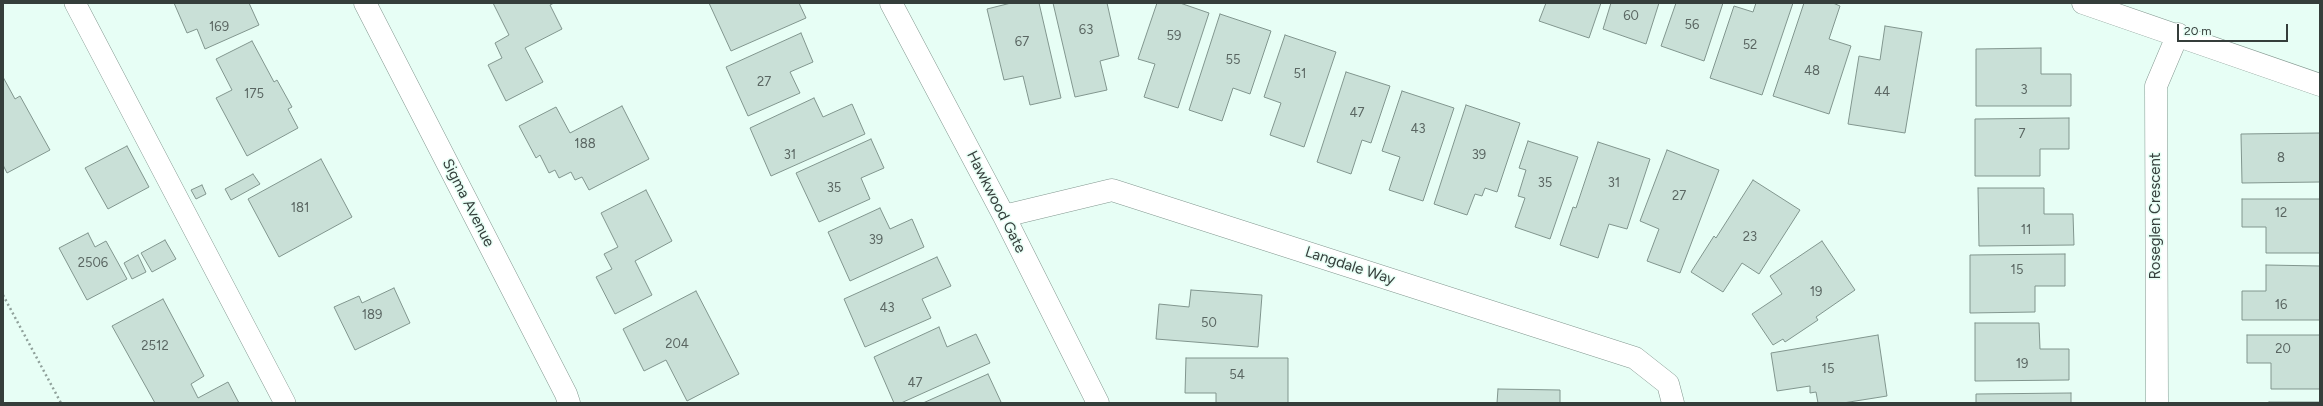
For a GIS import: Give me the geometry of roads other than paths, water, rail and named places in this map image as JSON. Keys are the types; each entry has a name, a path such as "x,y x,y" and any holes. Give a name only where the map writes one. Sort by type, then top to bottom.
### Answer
{"street":[{"name":"Sigma Avenue","path":"365,3 569,403"},
{"name":"Hawkwood Gate","path":"891,3 1004,216 1098,403"},
{"path":"2083,3 2178,34 2320,85"},
{"name":"Roseglen Crescent","path":"2157,403 2156,86 2178,34"},
{"name":"Langdale Way","path":"1004,216 1112,190 1635,358 1668,384 1673,403"}],"lane":[{"path":"75,3 285,403"}]}
